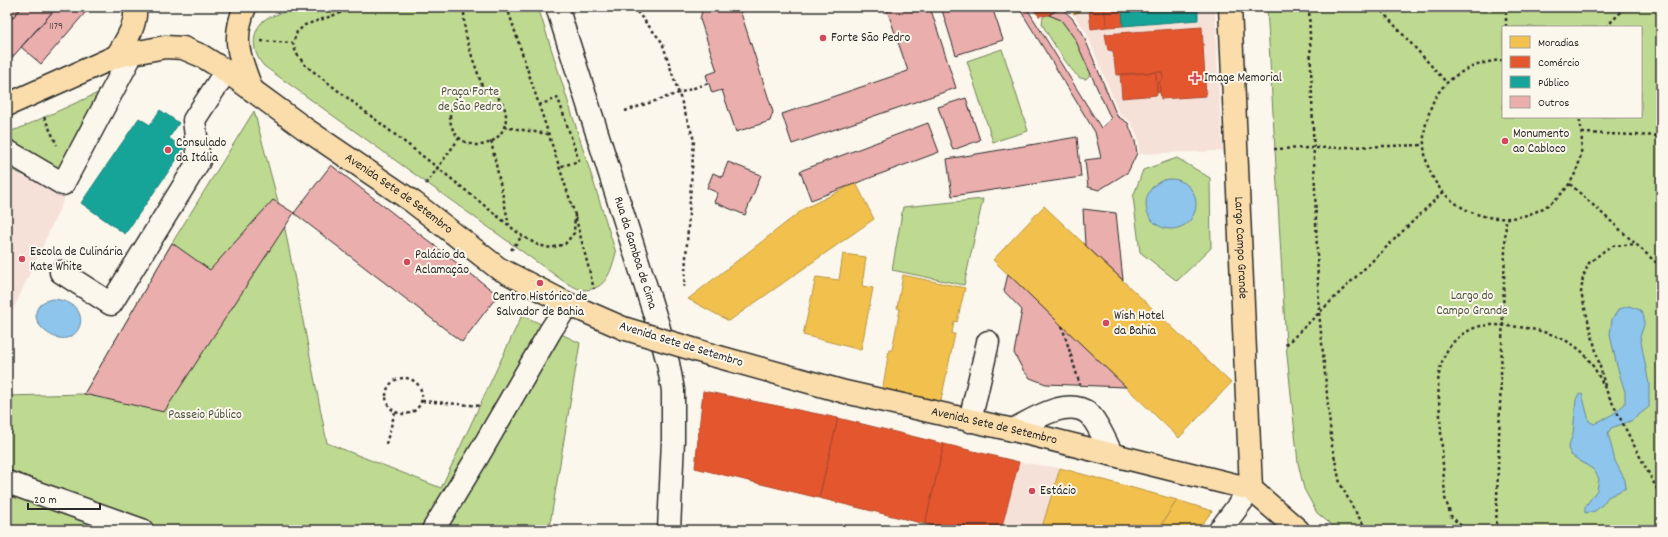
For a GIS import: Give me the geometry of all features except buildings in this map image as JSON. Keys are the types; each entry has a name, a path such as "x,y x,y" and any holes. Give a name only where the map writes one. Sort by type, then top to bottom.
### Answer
{"main road":[{"path":"125,54 132,28 135,7"},
{"path":"245,7 241,18 237,40 242,63 252,90"},
{"name":"Largo Campo Grande","path":"1230,7 1251,489"},
{"name":"Avenida Sete de Setembro","path":"7,105 125,54 165,47 183,48 202,56 226,71 413,202 498,268 602,320 623,328 712,355 845,392 1111,453 1251,489 1298,530"}],"street":[{"name":"Rua da Gamboa de Cima","path":"557,7 660,331 668,363 673,390 673,433 669,530"},
{"path":"7,151 61,187 125,54"},
{"path":"61,272 112,304 199,161 194,120 226,71"},
{"path":"433,530 568,304"},
{"path":"970,421 988,342"},
{"path":"1014,430 1044,413 1079,408 1089,414 1111,453"},
{"path":"7,482 142,530"},
{"path":"1220,530 1251,489"}],"path":[{"path":"358,7 305,25 297,32 292,43 296,54 305,65 438,168 522,236 538,245 551,248 564,244 574,233 575,215"},
{"path":"466,7 464,22 466,36 483,89"},
{"path":"507,7 575,215 602,320"},
{"path":"633,7 662,42 694,140 684,287"},
{"path":"1309,7 1319,312 1332,446 1340,483 1367,530"},
{"path":"1378,7 1447,83"},
{"path":"1506,7 1506,26"},
{"path":"1607,26 1626,7"},
{"path":"237,40 292,43"},
{"path":"1502,60 1474,65 1447,83 1434,101 1426,123 1424,145 1427,162 1434,178 1443,192 1453,202 1478,215 1506,219 1525,216 1542,210 1557,198 1570,184 1578,168 1581,156 1582,133 1579,118"},
{"path":"625,111 709,83"},
{"path":"474,89 483,89 492,93 502,104 506,118 504,127 499,135 484,144 475,145 467,142 454,130 450,122 450,113 453,104 458,97 474,89"},
{"path":"539,105 558,98 578,161 559,167"},
{"path":"504,127 548,134"},
{"path":"1582,133 1661,136"},
{"path":"413,202 460,137"},
{"path":"491,141 509,225"},
{"path":"1274,149 1424,145"},
{"path":"1570,184 1661,267"},
{"path":"1286,345 1443,192"},
{"path":"1496,530 1506,219"},
{"path":"1606,390 1581,293 1583,277 1589,263 1604,251 1613,246 1636,244"},
{"path":"1465,530 1451,516 1445,498 1438,391 1439,367 1444,355 1460,335 1471,329 1484,325 1502,325 1538,330 1560,338 1581,351 1596,372 1606,390 1661,496"},
{"path":"1062,326 1089,414"},
{"path":"400,378 413,379 418,384 423,395 420,406 411,413 406,414 395,412 387,402 387,390 390,384 400,378"},
{"path":"422,401 505,408"},
{"path":"386,444 395,412"},
{"path":"1658,530 1661,526"}],"shaded area":[{"path":"1064,7 1215,7 1223,151 1139,154 1139,140 1131,122 1120,115 1086,32 1074,15"},
{"name":"Escola de Culinária Kate White","path":"7,169 66,195 7,323"},
{"name":"Estácio","path":"1019,462 1060,468 1041,530 1001,530"}],"green space":[{"name":"Praça Forte de São Pedro","path":"299,7 538,7 616,253 610,272 603,283 598,287 584,290 566,283 264,66 257,55 254,43 256,31 259,25 267,18"},
{"name":"Largo do Campo Grande","path":"1267,7 1661,7 1661,530 1338,530 1317,513 1304,489 1298,463 1286,345"},
{"path":"1047,14 1061,20 1075,31 1091,74 1086,79 1080,78 1076,74 1065,61 1049,36 1042,24 1043,17"},
{"path":"1002,49 1028,131 993,142 967,61"},
{"path":"129,79 98,128 66,195 59,190 7,168 7,132 18,129"},
{"name":"Passeio Público","path":"254,111 284,224 327,443 441,488 522,315 580,343 549,530 7,530 7,396 84,394 172,243"},
{"path":"1177,158 1210,178 1211,248 1177,281 1140,252 1133,197 1143,170"},
{"path":"983,199 964,285 892,270 903,207"}],"water":[{"path":"1171,179 1180,181 1191,190 1196,204 1194,213 1185,224 1171,229 1162,227 1151,218 1146,204 1148,195 1157,184"},
{"path":"52,299 67,302 77,309 80,318 80,326 75,334 67,338 57,338 45,331 39,325 36,315 38,307 44,302"},
{"path":"1629,306 1640,310 1644,317 1644,325 1640,337 1649,384 1649,407 1631,421 1611,428 1608,433 1615,461 1625,480 1626,488 1608,497 1595,511 1585,513 1585,507 1597,490 1599,479 1594,470 1571,455 1568,448 1573,434 1576,400 1578,395 1582,394 1589,421 1594,424 1613,414 1625,404 1625,392 1610,335 1612,319 1619,309"}],"place":[{"name":"Forte São Pedro","path":"823,38"},
{"name":"Image Memorial","path":"1195,78"},
{"name":"Monumento ao Cabloco","path":"1505,141"},
{"name":"Consulado da Itália","path":"168,150"},
{"name":"Escola de Culinária Kate White","path":"22,259"},
{"name":"Palácio da Aclamação","path":"407,262"},
{"name":"Centro Histórico de Salvador de Bahia","path":"540,283"},
{"name":"Wish Hotel da Bahia","path":"1106,323"},
{"name":"Estácio","path":"1032,491"}]}
